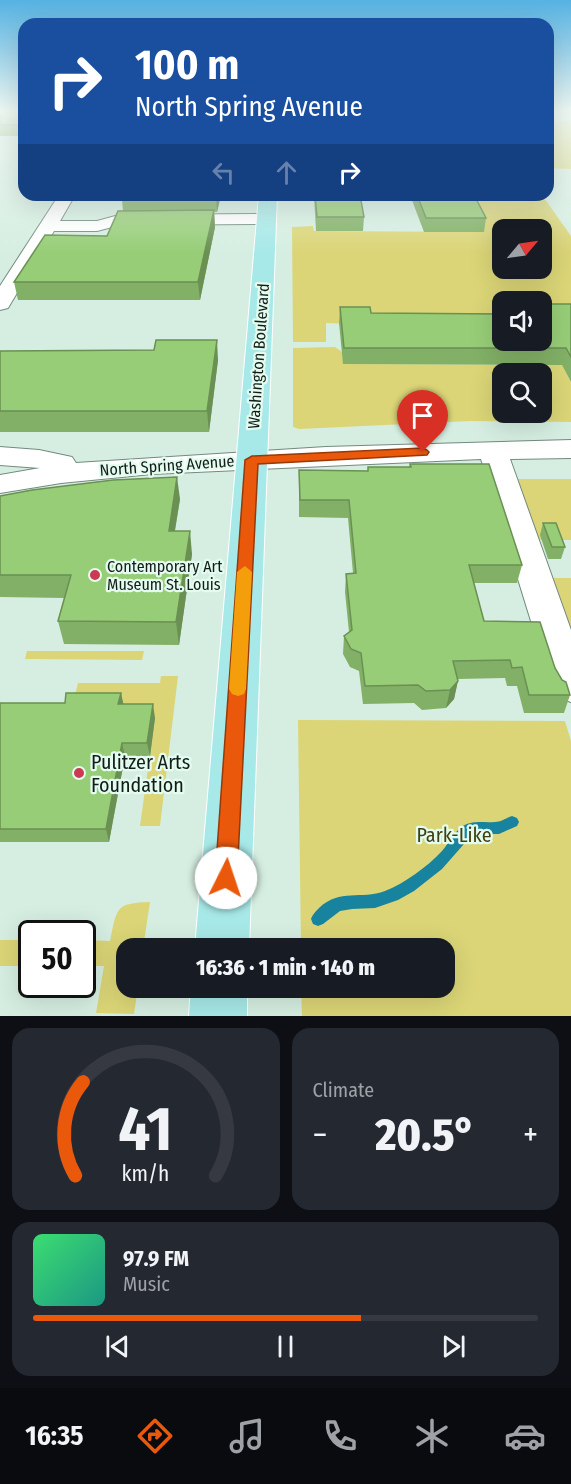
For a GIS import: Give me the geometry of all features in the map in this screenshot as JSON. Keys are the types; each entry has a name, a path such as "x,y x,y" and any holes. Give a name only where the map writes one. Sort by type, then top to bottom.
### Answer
{"main road":[{"name":"Washington Boulevard","path":"223,938 268,201"},
{"path":"218,1016 219,998"}],"street":[{"path":"0,303 63,201"},
{"path":"48,226 199,225 208,219 266,219"},
{"name":"North Spring Avenue","path":"0,484 86,471 252,460 571,449"},
{"path":"493,450 571,686"},
{"name":"North Spring Avenue","path":"0,456 39,459 86,471"}],"green space":[{"path":"554,158 571,158 571,169 554,168"},
{"path":"467,201 546,201 571,236 571,319 552,319 552,291 492,291 492,330 326,323 326,342 293,342 292,227 313,226 314,231 484,232"},
{"path":"335,347 342,352 344,364 492,365 492,421 299,429 293,427 293,348"},
{"path":"552,365 562,365 571,382 571,422 552,422"},
{"path":"510,479 571,479 571,540 532,540"},
{"path":"546,578 571,578 571,649"},
{"path":"27,651 144,651 142,660 25,659"},
{"path":"161,676 178,676 160,826 140,826 155,718 72,707 78,683 160,683"},
{"name":"Park-Like","path":"298,720 565,721 571,741 571,1016 302,1016 301,998 455,998 455,938 301,938"},
{"path":"150,902 145,938 116,938 116,998 136,998 134,1014 96,1013 104,966 96,966 96,940 110,941 119,910 124,906"},
{"path":"0,940 18,940 18,966 0,966"}],"building":[{"path":"316,201 361,201 364,217 317,217"},
{"path":"419,201 477,201 486,218 426,218"},
{"path":"214,210 198,282 14,282 45,235 107,236 118,211"},
{"path":"552,304 571,304 571,357 566,348 552,348"},
{"path":"340,307 370,307 371,313 492,314 492,348 344,348"},
{"path":"156,340 217,340 207,411 0,411 0,351 154,350"},
{"path":"410,464 489,464 522,565 469,565 484,621 540,622 555,668 562,680 566,682 570,695 529,695 522,667 512,668 510,660 453,661 458,681 450,690 426,691 418,685 365,686 361,653 351,649 344,636 352,630 346,574 356,573 349,500 300,500 299,470 368,471 368,467 411,467"},
{"name":"Contemporary Art Museum St. Louis","path":"177,477 169,531 190,531 176,622 58,621 71,575 0,575 0,496 113,480"},
{"path":"543,523 556,523 565,547 552,547"},
{"name":"Pulitzer Arts Foundation","path":"66,693 121,693 118,704 153,704 147,743 122,743 106,829 0,829 0,703 65,703"}],"waterway":[{"path":"318,919 328,910 344,902 375,901 393,895 424,876 471,829 499,828 512,822"}],"slow traffic":[{"path":"238,689 245,572"}],"place":[{"name":"Contemporary Art Museum St. Louis","path":"95,575"},
{"name":"Pulitzer Arts Foundation","path":"79,773"}],"route":[{"path":"226,878 252,460 423,452"}]}
